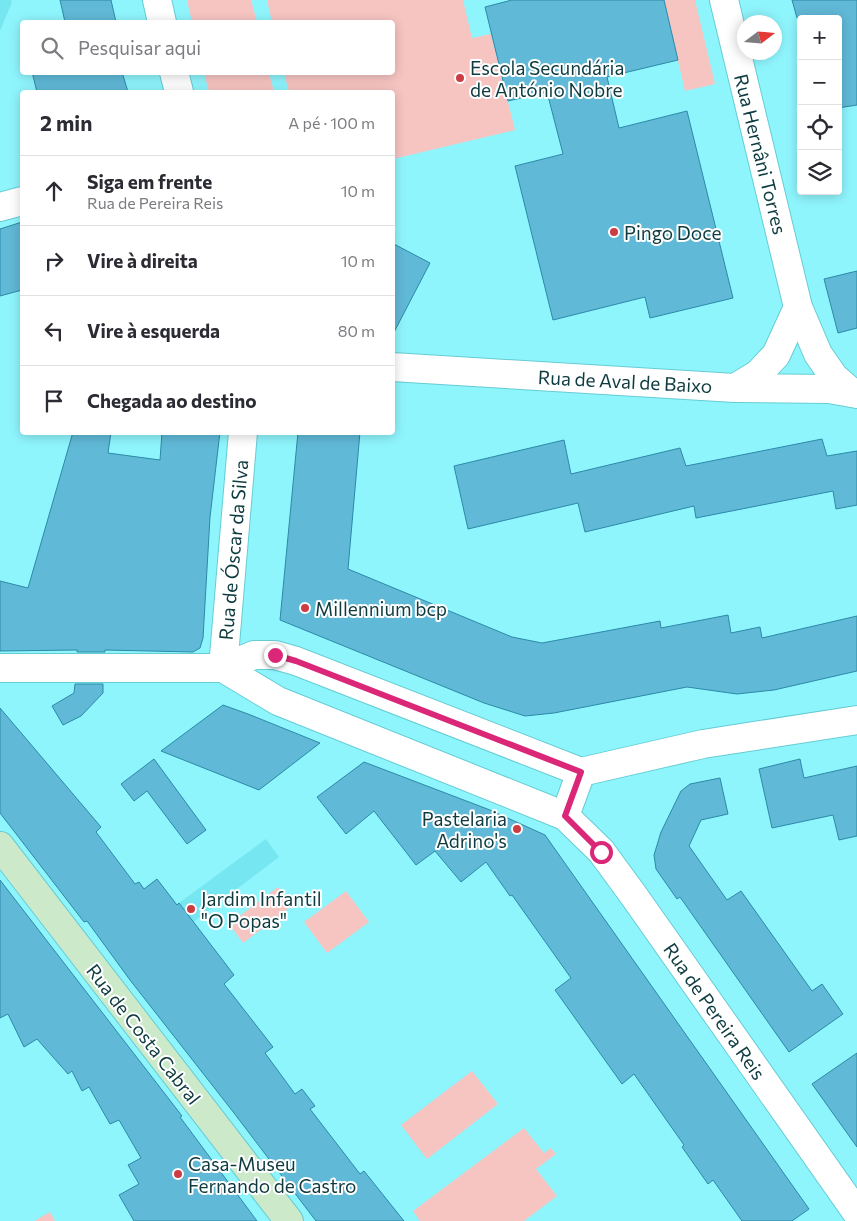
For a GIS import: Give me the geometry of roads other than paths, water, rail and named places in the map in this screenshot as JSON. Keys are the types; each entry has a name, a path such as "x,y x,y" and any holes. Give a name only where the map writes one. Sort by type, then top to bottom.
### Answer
{"main road":[{"name":"Rua de Costa Cabral","path":"0,846 288,1221"}],"street":[{"path":"157,0 162,20"},
{"name":"Rua Hernâni Torres","path":"724,0 798,307 818,354 834,377 854,393"},
{"path":"175,75 178,90"},
{"path":"0,207 20,202"},
{"path":"735,388 758,374 776,355 798,307"},
{"name":"Rua de Aval de Baixo","path":"395,367 735,388 830,389 854,393"},
{"name":"Rua de Óscar da Silva","path":"223,668 243,435"},
{"path":"0,668 223,668 254,655 275,655 296,661 581,772 703,744 857,720"},
{"path":"223,668 278,701 565,816 581,772"},
{"name":"Rua de Pereira Reis","path":"565,816 601,852 634,896 857,1213"}],"place":[{"name":"Escola Secundária de António Nobre","path":"460,78"},
{"name":"Pingo Doce","path":"614,232"},
{"name":"Millennium bcp","path":"305,608"},
{"name":"Pastelaria Adrino's","path":"517,829"},
{"name":"Jardim Infantil \"O Popas\"","path":"191,909"},
{"name":"Casa-Museu Fernando de Castro","path":"178,1174"}]}
